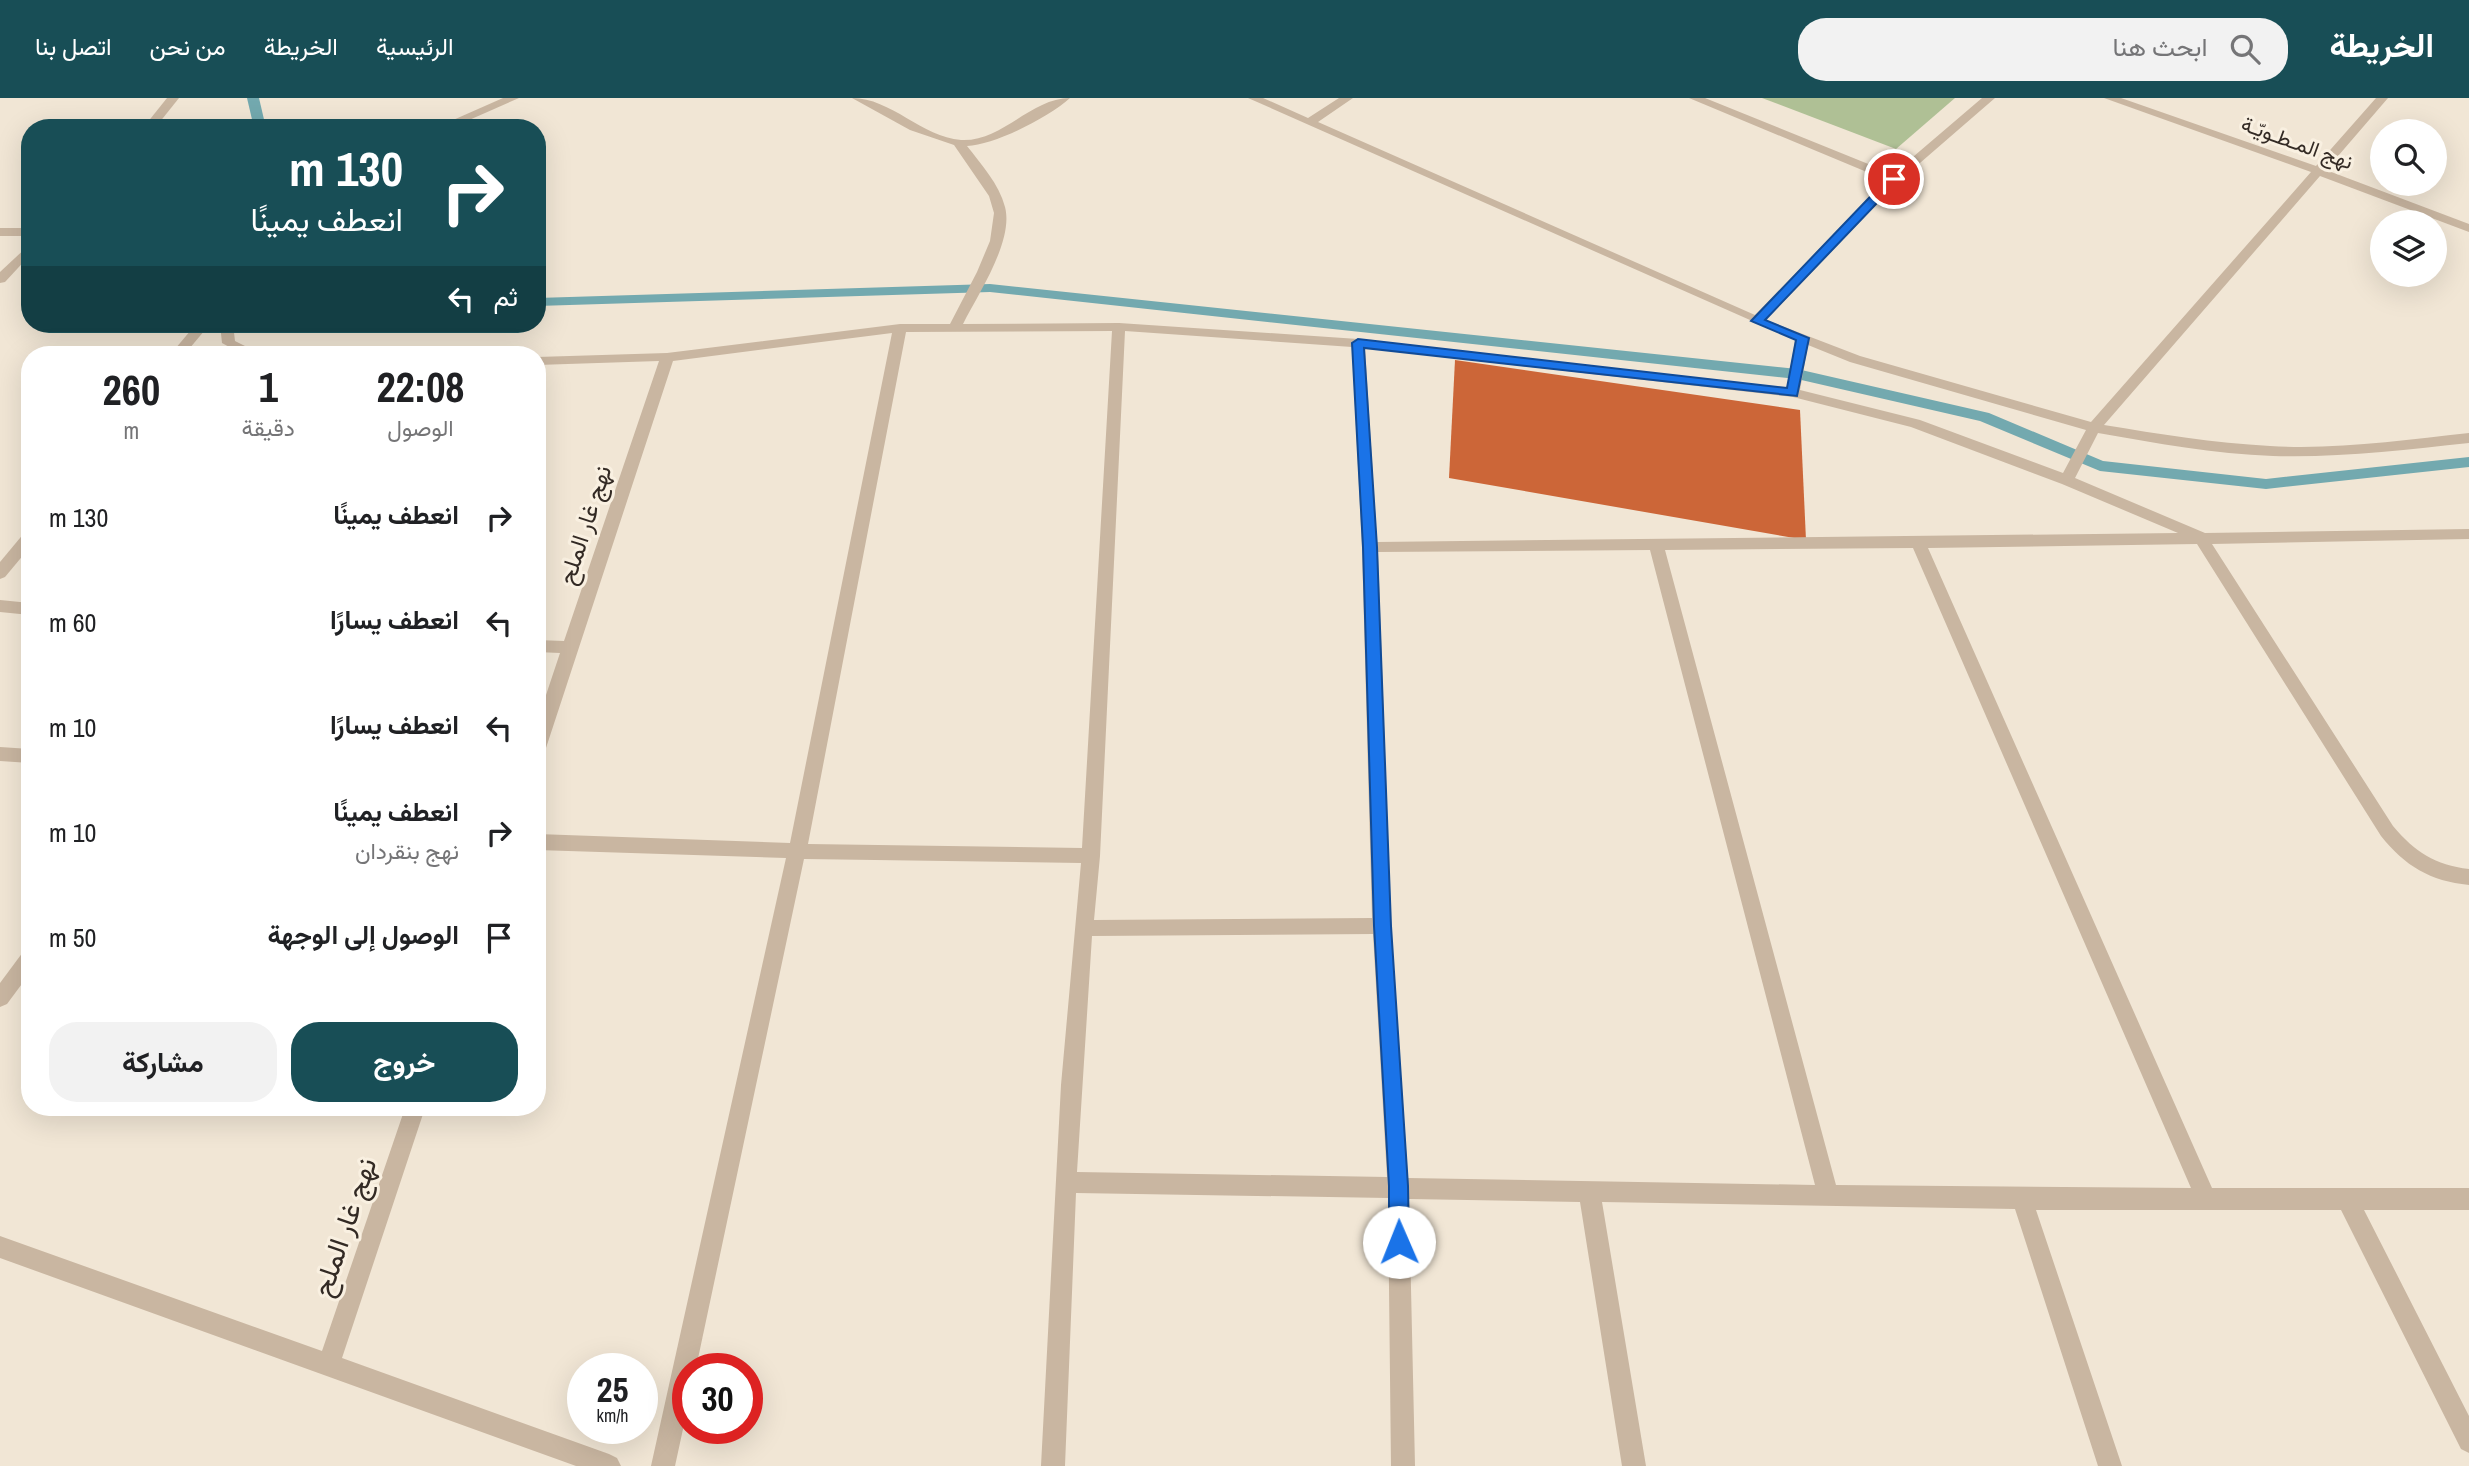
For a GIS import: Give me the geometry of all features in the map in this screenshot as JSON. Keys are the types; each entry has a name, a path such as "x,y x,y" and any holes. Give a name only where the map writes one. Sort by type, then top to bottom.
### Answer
{"street":[{"path":"156,119 173,98"},
{"path":"463,119 513,98"},
{"path":"858,98 939,138 959,144 983,141 1064,98"},
{"path":"1254,98 1757,321 1855,359 2094,428 2195,444 2272,451 2369,449 2469,439"},
{"path":"1310,122 1347,98"},
{"path":"1695,98 1894,179"},
{"path":"1757,321 1894,179 1989,98"},
{"name":"نهج المـطـويّـة","path":"2110,98 2318,171 2469,228"},
{"path":"2067,480 2094,428 2382,98"},
{"path":"954,328 986,263 998,231 1000,211 978,169 959,144"},
{"path":"0,232 21,232"},
{"path":"0,279 21,257"},
{"path":"1053,1466 1067,1182 1083,928 1091,856 1119,327"},
{"path":"546,361 667,357 900,328 1119,327 1358,343 1793,393 1915,423 2067,480 2200,537 2387,831 2408,856 2428,869 2469,877"},
{"path":"663,1466 797,851 900,328"},
{"path":"1793,393 1802,338"},
{"path":"1358,343 1370,547 1382,926 1398,1186 1403,1466"},
{"name":"نهج غار الملح","path":"546,722 667,357"},
{"path":"1370,547 1918,543 2469,534"},
{"path":"1918,543 2206,1199"},
{"path":"1656,545 1828,1194"},
{"path":"0,573 21,547"},
{"path":"0,606 21,608"},
{"path":"546,647 572,648"},
{"path":"0,754 21,755"},
{"path":"546,842 797,851 1091,856"},
{"path":"1083,928 1382,926"},
{"path":"0,998 21,978"},
{"name":"نهج غار الملح","path":"328,1366 412,1116"},
{"path":"1067,1182 2022,1199 2469,1199"},
{"path":"1589,1190 1634,1466"},
{"path":"2346,1198 2469,1441"},
{"path":"2022,1199 2110,1466"},
{"path":"0,1248 609,1466"}],"green space":[{"path":"1762,98 1955,98 1896,149"}],"building":[{"path":"1455,360 1800,410 1806,540 1449,478"}],"waterway":[{"path":"253,98 258,119"},
{"path":"546,302 990,288 1797,374 1984,417 2100,466 2266,484 2469,462"}],"route":[{"path":"1399,1242 1382,926 1370,547 1358,343 1793,393 1802,338 1757,321 1894,179"}]}
